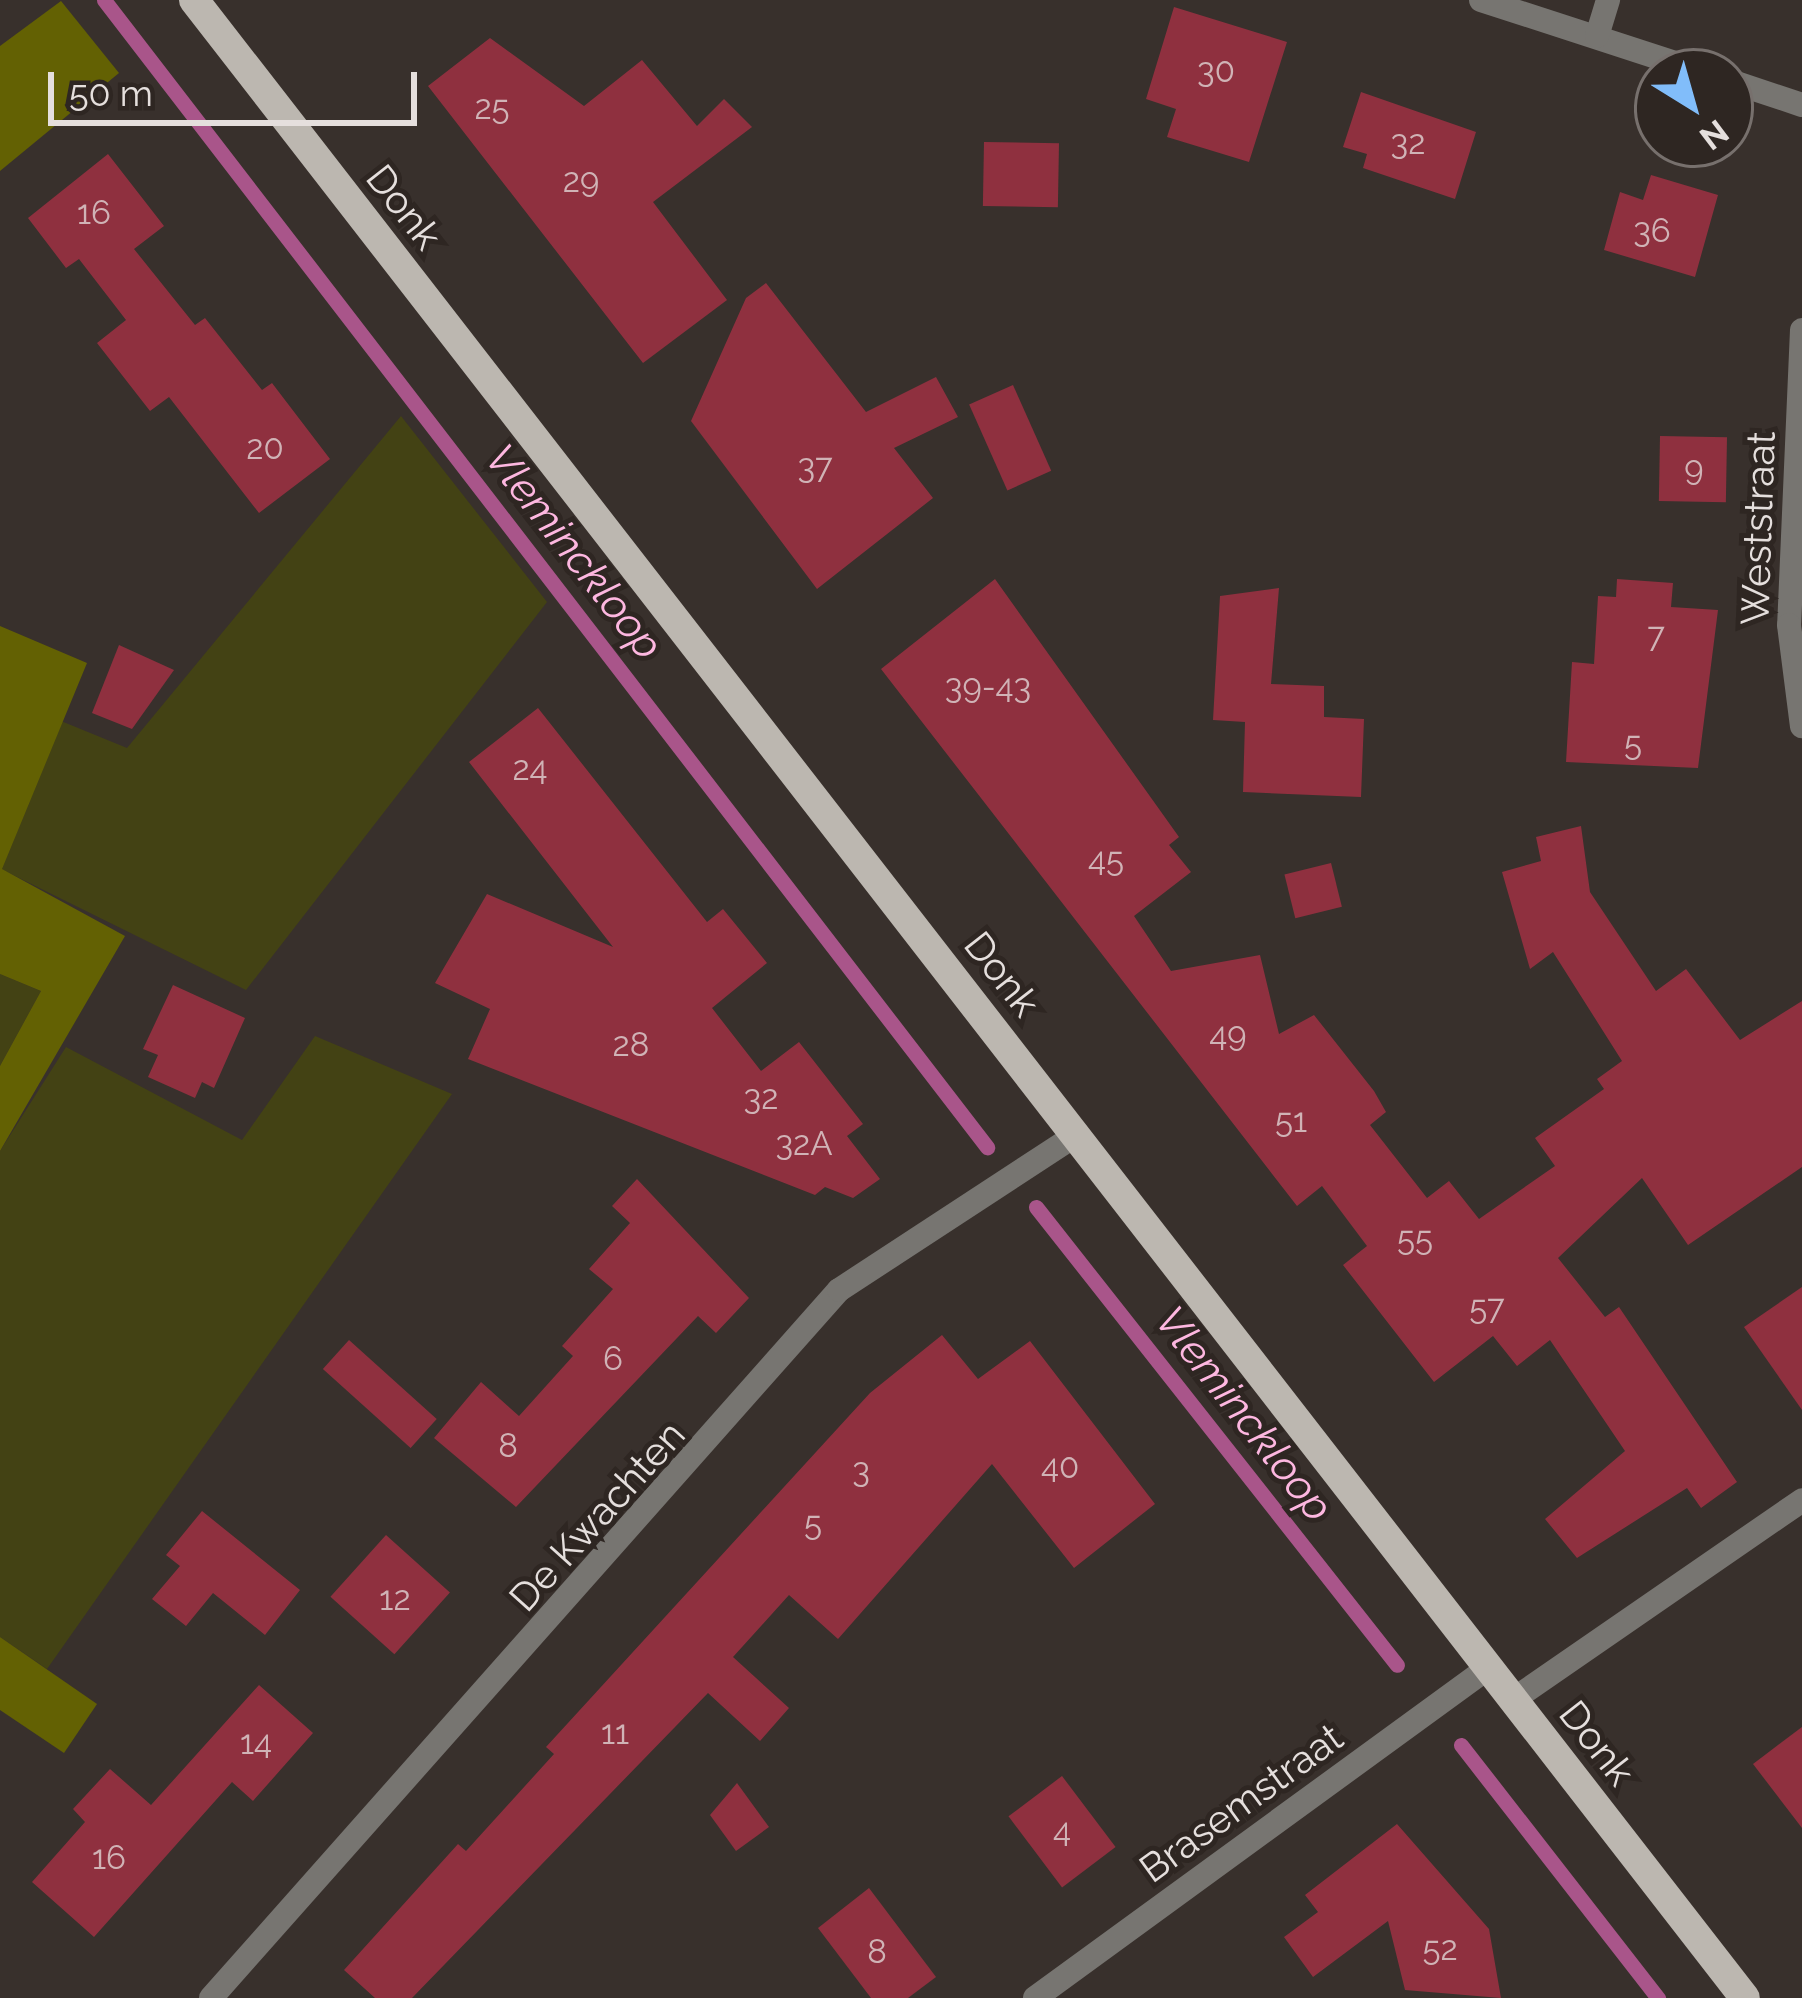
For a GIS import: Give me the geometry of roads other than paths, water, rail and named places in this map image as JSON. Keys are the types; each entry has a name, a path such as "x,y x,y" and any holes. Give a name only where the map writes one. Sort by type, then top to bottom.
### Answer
{"main road":[{"name":"Donk","path":"194,0 1745,1998"}],"street":[{"path":"1481,0 1634,49"},
{"path":"1597,36 1608,0"},
{"path":"1754,89 1802,105"},
{"name":"Weststraat","path":"1802,330 1789,626 1802,726"},
{"name":"De Kwachten","path":"212,1998 839,1290 1077,1134"},
{"path":"1514,1700 1802,1500"},
{"name":"Brasemstraat","path":"1035,1998 1489,1666"}],"waterway":[{"name":"Vleminckloop","path":"104,0 987,1147"},
{"name":"Vleminckloop","path":"1036,1207 1397,1665"},
{"name":"Vleminckloop","path":"1461,1745 1658,1998"}]}
